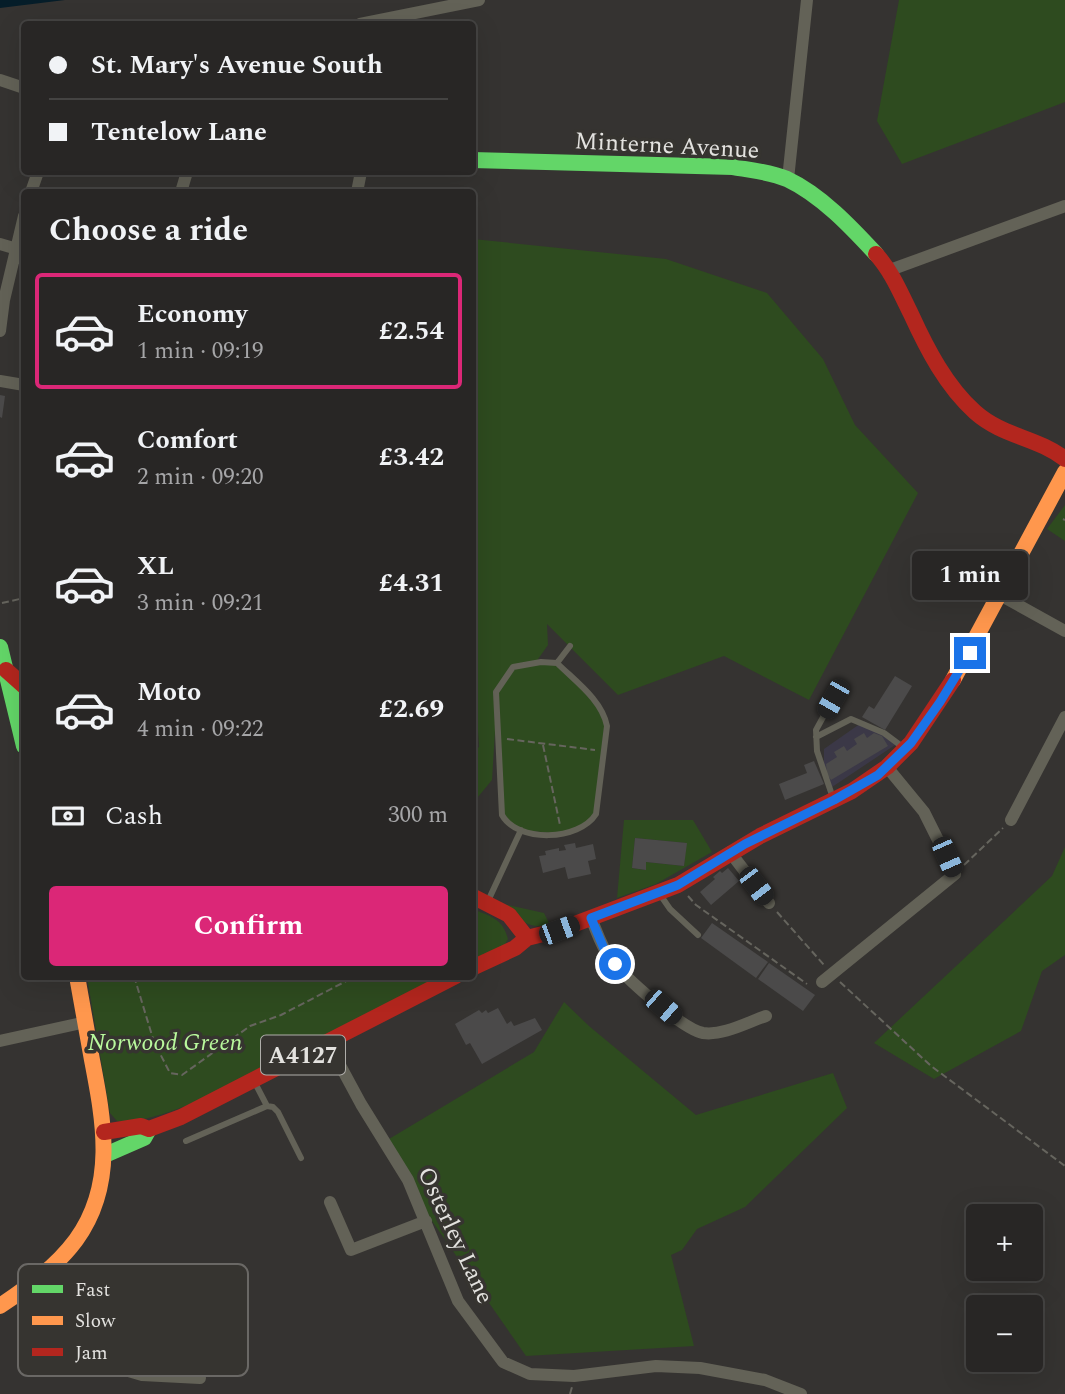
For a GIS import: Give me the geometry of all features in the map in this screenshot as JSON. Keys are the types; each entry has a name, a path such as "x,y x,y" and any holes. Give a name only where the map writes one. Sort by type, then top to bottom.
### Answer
{"main road":[{"name":"Minterne Avenue","path":"476,160 733,167 788,179 813,195 890,270 915,324 944,375 971,408 1001,430 1042,443 1065,459"},
{"path":"476,966 515,948 527,938 551,933 678,885 730,852 834,800 887,767 906,749 957,675 1065,472"},
{"path":"0,647 21,733"},
{"path":"6,670 21,683"},
{"path":"480,899 509,915 527,938"},
{"path":"56,1264 75,1243 89,1219 100,1189 105,1155 104,1132 78,980"},
{"name":"A4127","path":"105,1155 144,1138 149,1129 213,1103 448,980"},
{"name":"A4127","path":"104,1132 141,1126 149,1129"},
{"path":"0,1306 18,1293"}],"street":[{"path":"384,21 480,0"},
{"path":"788,179 807,0"},
{"path":"0,80 21,87"},
{"path":"890,270 1065,206"},
{"path":"0,331 21,236"},
{"path":"0,244 18,257"},
{"path":"0,381 21,384"},
{"path":"1000,595 1065,631"},
{"path":"1011,820 1065,717"},
{"path":"827,978 955,874 924,813 887,767"},
{"path":"730,852 769,903"},
{"path":"591,918 605,951 615,964 685,1026 714,1033 766,1016"},
{"path":"0,1041 86,1022"},
{"name":"Osterley Lane","path":"327,1041 360,1104 408,1180 458,1301 503,1362 530,1374 574,1376 656,1366 700,1368 765,1380 801,1394"},
{"path":"330,1202 351,1250 426,1221"},
{"path":"161,1376 200,1378"}],"lane":[{"path":"557,663 569,646"},
{"path":"541,662 557,663 598,704 605,715 607,726 596,814 591,822 581,829 551,835 521,830 506,822 502,815 499,738 496,692 513,667 541,662"},
{"path":"833,699 816,730 816,737 817,751 834,800"},
{"path":"816,737 851,719 884,733 906,749"},
{"path":"480,899 501,874 521,830"},
{"path":"492,870 501,874"},
{"path":"659,894 670,909 698,935"},
{"path":"254,1081 267,1106"},
{"path":"186,1141 267,1106 278,1112 302,1158"}],"path":[{"path":"2,603 21,599"},
{"path":"499,738 604,751"},
{"path":"543,744 562,834"},
{"path":"955,874 1011,820"},
{"path":"678,885 696,905 807,984"},
{"path":"769,903 827,978 931,1066 1065,1166"},
{"path":"135,980 154,1042 170,1073 182,1074 250,1026 281,1015 348,980"}],"shaded area":[{"path":"864,721 895,745 832,787 824,766 824,749"}],"green space":[{"path":"899,0 1065,0 1065,102 902,164 877,121"},
{"path":"476,239 666,259 767,293 823,359 855,425 918,493 809,700 724,656 618,695 547,624 548,645 536,662 557,663 605,715 598,804 591,822 562,834 521,830 502,815 496,715 492,780 476,799 476,749 479,747"},
{"path":"1065,505 1065,541 1047,529"},
{"path":"624,820 693,820 712,852 656,884 617,898","holes":["635,838 686,843 684,866 646,862 645,870 632,868"]},
{"path":"1065,847 1065,955 1042,971 1021,1031 934,1079 874,1043 1052,876"},
{"path":"503,904 544,913 550,925 529,925"},
{"path":"476,911 490,916 503,927 508,939 504,946 476,958"},
{"name":"Norwood Green","path":"88,980 432,980 210,1096 160,1115 137,1120 117,1121 110,1113"},
{"path":"564,1002 696,1115 833,1073 847,1108 745,1207 697,1229 682,1250 671,1255 694,1346 526,1356 432,1221 389,1139 534,1052"}],"water":[{"path":"0,0 65,0 0,8"}],"building":[{"path":"0,395 5,396 2,418 0,417"},
{"path":"895,676 912,686 885,730 862,717 869,706 874,709"},
{"path":"864,733 867,738 874,733 882,736 888,746 831,780 826,764 837,757 834,752 844,746 847,751 857,744 854,739"},
{"path":"814,761 824,784 785,800 779,784 807,773 804,765"},
{"path":"635,838 687,843 684,866 646,862 646,870 632,868"},
{"path":"575,843 576,848 593,844 596,859 588,861 591,874 568,879 565,867 543,873 539,856 546,855 545,851 559,848 559,851 566,850 564,845"},
{"path":"728,868 739,881 711,905 700,892 720,871 722,873"},
{"path":"712,923 768,962 756,978 701,938"},
{"path":"769,963 815,995 803,1011 758,979"},
{"path":"498,1008 507,1024 511,1021 514,1026 535,1018 542,1030 482,1064 470,1043 466,1045 455,1024 479,1010 482,1013 486,1010 488,1013"}],"traffic: fast":[{"path":"476,160 733,167 767,173 787,179 812,194 876,254"},
{"path":"0,647 21,734"},
{"path":"105,1155 144,1138 149,1129"}],"traffic: slow":[{"path":"953,680 1065,472"},
{"path":"54,1264 76,1240 89,1219 97,1197 104,1153 100,1107 78,980"},
{"path":"0,1306 18,1293"}],"traffic: jam":[{"path":"876,254 895,282 938,366 965,402 997,427 1043,446 1065,459"},
{"path":"6,670 21,683"},
{"path":"476,966 515,948 527,938 559,930 678,885 760,836 852,791 887,767 911,743 953,680"},
{"path":"476,898 509,915 527,938"},
{"path":"104,1132 141,1126 149,1129 181,1117 448,980"}],"route":[{"path":"615,964 605,951 591,918 678,885 730,852 852,791 878,775 911,743 970,653"}]}
